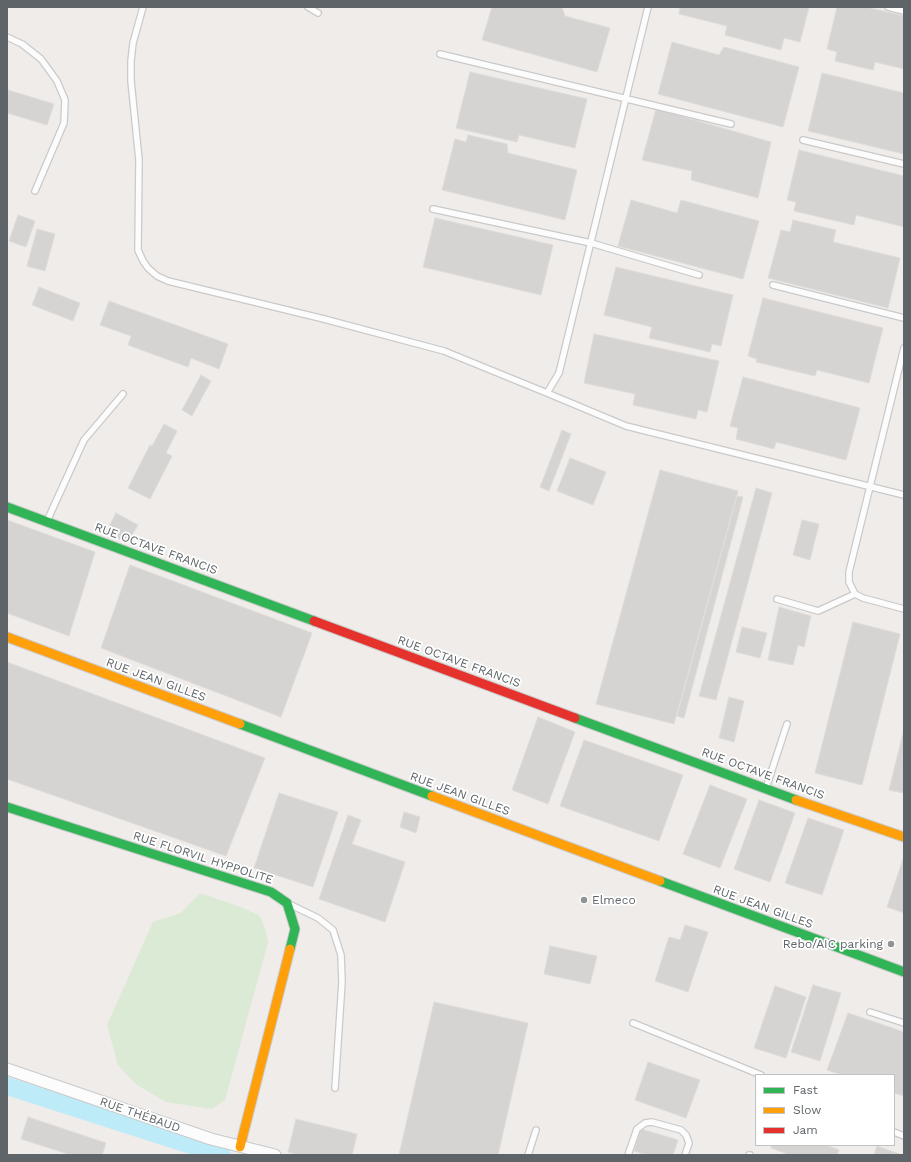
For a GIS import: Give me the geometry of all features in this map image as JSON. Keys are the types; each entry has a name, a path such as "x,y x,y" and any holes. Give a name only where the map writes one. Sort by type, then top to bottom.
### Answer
{"street":[{"name":"RUE OCTAVE FRANCIS","path":"7,507 766,789 904,837"},
{"name":"RUE JEAN GILLES","path":"7,638 904,972"},
{"name":"RUE FLORVIL HYPPOLITE","path":"7,807 271,892 287,903"},
{"path":"240,1147 295,929 287,903"},
{"name":"RUE THÉBAUD","path":"7,1068 211,1139 275,1155"}],"lane":[{"path":"143,7 133,43 131,75 140,181 138,250 148,268 157,276 168,281 324,319 444,351 626,426 904,495"},
{"path":"308,7 318,13"},
{"path":"547,393 559,373 648,7"},
{"path":"888,7 904,11"},
{"path":"7,37 22,44 41,59 57,81 65,100 64,122 35,191"},
{"path":"440,54 731,124"},
{"path":"803,140 904,164"},
{"path":"432,209 591,243 699,275"},
{"path":"773,284 904,318"},
{"path":"904,348 849,572 849,582 855,594 863,598 904,608"},
{"path":"47,522 84,440 123,394"},
{"path":"777,599 818,611 855,594"},
{"path":"766,789 787,724"},
{"path":"287,903 318,918 333,930 342,955 342,982 335,1088"},
{"path":"870,1012 904,1023"},
{"path":"633,1023 759,1074"},
{"path":"628,1155 637,1129 645,1123 652,1122 681,1130 686,1135 689,1143 685,1155"},
{"path":"528,1155 536,1130"}],"green space":[{"path":"200,893 241,907 260,916 268,942 225,1100 212,1109 166,1102 137,1085 118,1065 107,1025 153,922 181,913"}],"building":[{"path":"492,7 559,7 562,8 565,16 610,28 597,72 482,40"},
{"path":"680,7 809,7 800,42 784,38 781,50 725,35 727,26 679,14"},
{"path":"837,7 866,7 904,16 904,69 875,62 873,70 835,61 837,52 827,49"},
{"path":"672,42 719,55 724,47 799,67 783,127 658,94"},
{"path":"470,72 587,99 575,148 519,135 517,142 456,128"},
{"path":"822,73 904,93 904,154 808,131"},
{"path":"8,90 54,104 47,125 7,113"},
{"path":"656,109 771,142 758,198 691,180 692,171 642,160"},
{"path":"468,135 507,144 508,153 577,170 565,220 442,190 455,139 466,142"},
{"path":"799,150 904,176 904,227 856,215 854,225 794,211 796,202 787,200"},
{"path":"631,200 677,213 681,200 759,221 743,279 618,246"},
{"path":"18,215 35,221 26,247 9,241"},
{"path":"435,218 553,245 541,295 423,267"},
{"path":"793,220 836,230 833,242 900,258 888,308 768,278 781,230 790,232"},
{"path":"37,229 55,234 45,271 27,266"},
{"path":"616,267 733,295 721,346 712,344 710,352 649,338 652,327 604,315"},
{"path":"39,287 80,303 73,321 32,305"},
{"path":"763,298 883,328 869,383 817,370 815,376 756,362 757,359 748,356"},
{"path":"109,301 228,344 219,369 191,358 188,367 128,345 131,336 100,325"},
{"path":"594,334 719,361 707,412 698,410 696,419 633,405 635,394 584,383"},
{"path":"201,375 211,381 192,416 182,410"},
{"path":"743,377 860,408 846,460 776,442 774,449 736,439 738,428 730,426"},
{"path":"164,424 177,431 166,453 172,456 150,499 128,488 150,445 152,446"},
{"path":"562,430 571,434 549,491 540,487"},
{"path":"570,458 606,472 593,505 557,491"},
{"path":"660,470 738,491 674,724 596,704"},
{"path":"756,488 772,493 716,700 699,696"},
{"path":"737,496 743,497 684,718 677,716"},
{"path":"116,513 138,525 127,543 106,532"},
{"path":"7,520 95,552 69,636 7,613"},
{"path":"802,520 819,524 810,560 793,555"},
{"path":"130,565 312,633 281,717 101,648"},
{"path":"779,607 811,616 804,647 798,645 793,665 768,660"},
{"path":"853,622 900,634 862,785 815,773"},
{"path":"742,627 767,633 760,658 736,652"},
{"path":"7,662 265,758 226,856 7,779"},
{"path":"729,697 744,701 734,742 719,738"},
{"path":"538,717 575,732 548,804 512,790"},
{"path":"904,729 904,793 889,790"},
{"path":"584,740 683,775 659,841 560,806"},
{"path":"710,785 747,799 720,868 683,854"},
{"path":"279,793 338,812 313,887 254,868"},
{"path":"759,800 795,813 770,882 734,869"},
{"path":"404,812 420,817 416,833 400,827"},
{"path":"348,815 361,820 352,844 405,862 385,922 319,899"},
{"path":"808,818 844,830 822,895 785,883"},
{"path":"904,856 904,913 887,907"},
{"path":"685,925 708,932 688,992 655,981 669,937 680,940"},
{"path":"550,946 597,956 590,984 544,974"},
{"path":"813,985 841,993 820,1061 791,1052"},
{"path":"775,986 806,997 786,1058 754,1048"},
{"path":"434,1002 528,1023 498,1155 399,1155"},
{"path":"848,1013 904,1032 904,1096 895,1093 895,1074 839,1074 827,1070"},
{"path":"648,1062 700,1080 686,1118 635,1100"},
{"path":"28,1117 106,1143 102,1155 71,1155 21,1139"},
{"path":"296,1119 357,1134 352,1155 298,1155 288,1152"},
{"path":"641,1129 678,1140 673,1155 647,1155 634,1151"},
{"path":"772,1146 829,1146 839,1150 837,1155 790,1155 771,1148"},
{"path":"877,1146 902,1155 874,1155"}],"waterway":[{"path":"7,1086 222,1155"}],"traffic: fast":[{"path":"7,507 314,621"},
{"path":"575,718 796,800"},
{"path":"240,724 432,796"},
{"path":"7,807 271,892 287,903 295,929 290,949"},
{"path":"660,881 904,972"}],"traffic: slow":[{"path":"7,637 240,724"},
{"path":"432,796 660,881"},
{"path":"796,800 904,837"},
{"path":"240,1147 290,949"}],"traffic: jam":[{"path":"314,621 575,718"}],"place":[{"name":"Elmeco","path":"584,900"},
{"name":"Rebo/AIC parking","path":"891,944"}]}
